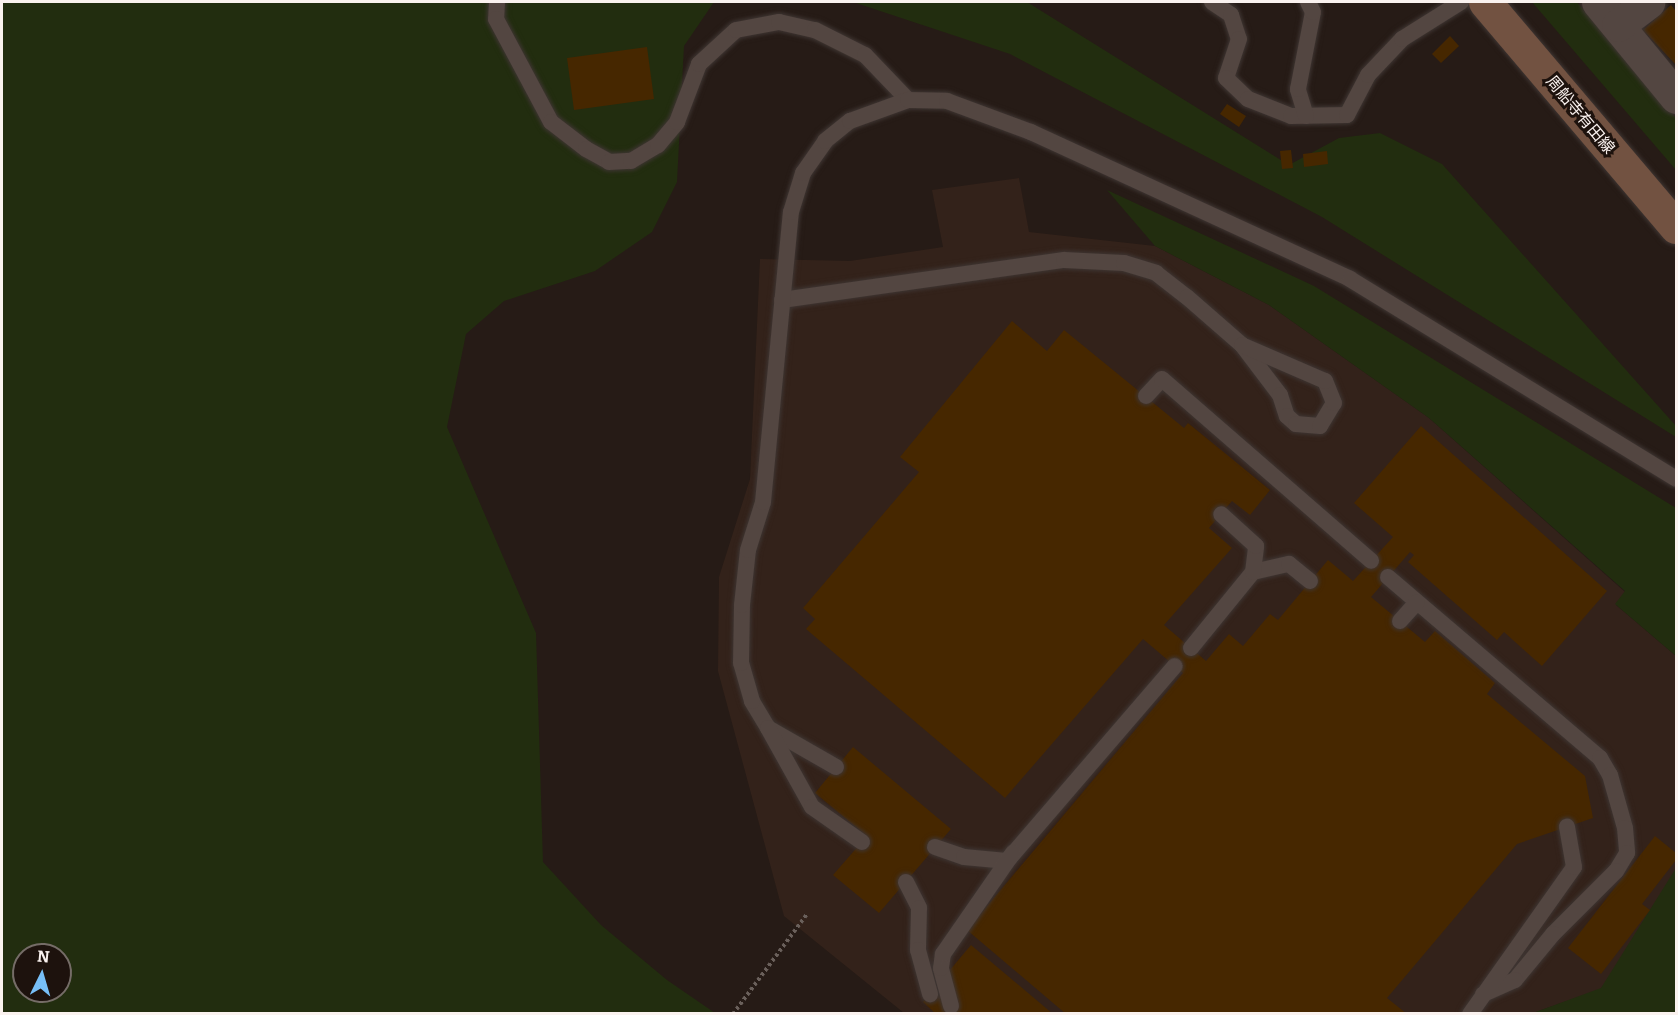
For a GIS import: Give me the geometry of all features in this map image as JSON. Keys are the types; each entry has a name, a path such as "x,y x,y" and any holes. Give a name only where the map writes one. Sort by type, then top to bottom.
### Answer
{"main road":[{"name":"周船寺有田線","path":"1485,2 1677,227"}],"street":[{"path":"1648,2 1608,13 1677,97"}],"lane":[{"path":"497,2 496,19 551,122 585,149 609,162 631,161 658,145 676,122 699,64 736,30 779,22 816,30 865,55 908,100"},
{"path":"1212,2 1231,15 1239,39 1226,78 1248,99 1292,116 1347,115 1368,75 1402,39 1461,2"},
{"path":"1306,116 1298,89 1313,12 1308,2"},
{"path":"862,842 812,807 752,701 741,663 742,605 748,550 763,502 791,212 803,173 825,141 850,121 908,100 947,101 1031,132 1350,279 1677,479"},
{"path":"782,300 1064,260 1124,263 1156,273 1242,345 1280,395 1287,416 1296,424 1320,426 1334,403 1325,381 1242,345"},
{"path":"1146,396 1162,379 1371,561"},
{"path":"1191,648 1253,572 1256,546 1221,514"},
{"path":"1253,572 1288,564 1310,581"},
{"path":"1389,577 1600,758 1610,775 1625,828 1627,853 1616,872 1553,934 1515,980 1483,994"},
{"path":"1400,621 1417,602"},
{"path":"951,1006 940,968 943,954 1018,845 1175,666"},
{"path":"768,728 837,767"},
{"path":"1470,1014 1574,867 1567,827"},
{"path":"935,847 964,857 1007,861 1018,845"},
{"path":"906,882 919,908 918,950 930,994"}],"path":[{"path":"733,1014 807,914"}],"shaded area":[{"path":"1019,178 1029,232 1155,246 1269,305 1429,418 1625,592 1616,605 1676,656 1676,878 1601,989 1533,1013 904,1013 784,916 718,671 719,577 750,479 760,259 850,261 943,247 932,190"}],"green space":[{"path":"2,2 714,2 684,46 677,182 652,232 595,271 504,301 466,334 447,427 536,633 543,862 601,925 667,980 715,1013 2,1014"},
{"path":"853,2 1027,2 1289,165 1339,138 1380,133 1442,164 1676,426 1676,437 1322,217 1010,54"},
{"path":"1532,2 1577,2 1676,118 1676,170"},
{"path":"1107,190 1314,286 1676,508 1676,656 1615,604 1625,591 1429,418 1269,305 1155,246"},
{"path":"1676,868 1676,1013 1533,1013 1601,988"}],"building":[{"path":"1671,5 1676,11 1676,65 1643,30"},
{"path":"1450,36 1459,46 1441,63 1432,54"},
{"path":"647,47 654,99 574,110 567,58"},
{"path":"1227,104 1246,116 1239,127 1220,114"},
{"path":"1291,150 1293,168 1282,169 1280,151"},
{"path":"1327,151 1328,164 1304,167 1303,154"},
{"path":"1012,321 1047,351 1064,330 1184,428 1188,423 1270,490 1250,515 1232,501 1209,528 1232,548 1164,625 1206,661 1229,634 1243,646 1270,614 1278,620 1328,560 1353,581 1393,537 1354,503 1421,426 1607,591 1542,666 1504,632 1497,640 1408,562 1414,555 1410,552 1371,597 1425,642 1435,631 1495,683 1487,694 1585,776 1593,818 1517,844 1387,998 1407,1014 1066,1014 967,930 1183,673 1143,639 1005,798 806,629 815,619 803,608 919,472 900,457"},
{"path":"853,747 951,829 879,913 833,875 867,836 815,793"},
{"path":"1655,836 1676,853 1676,860 1642,904 1650,910 1601,974 1568,948"},
{"path":"971,945 1053,1014 936,1014 923,1002"}]}
